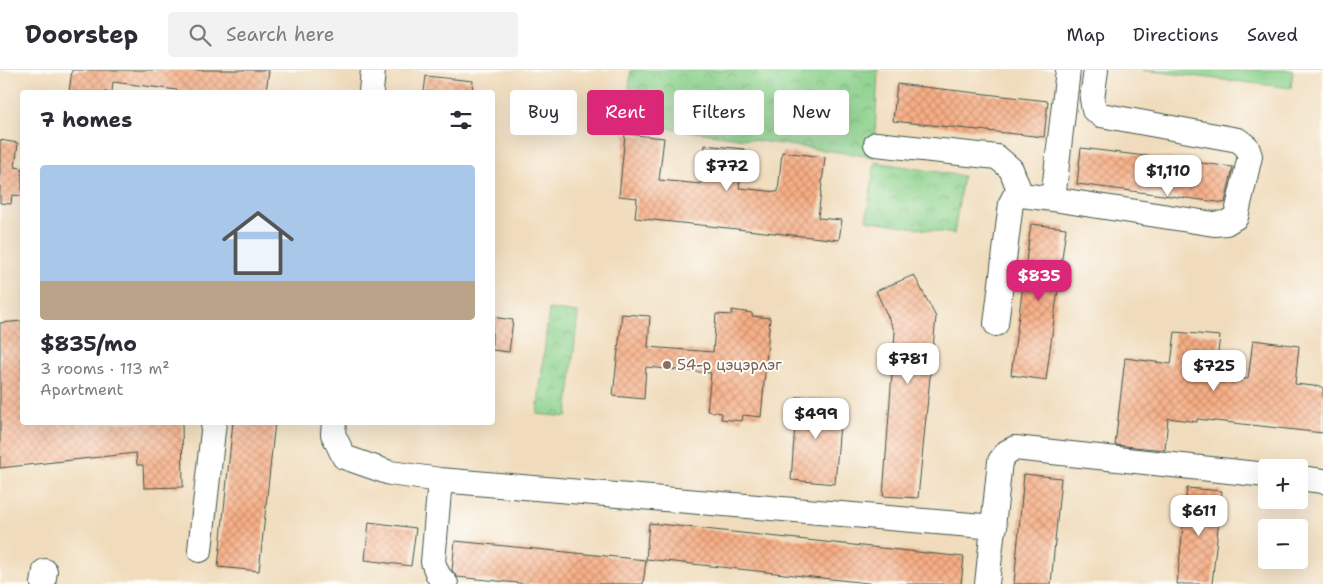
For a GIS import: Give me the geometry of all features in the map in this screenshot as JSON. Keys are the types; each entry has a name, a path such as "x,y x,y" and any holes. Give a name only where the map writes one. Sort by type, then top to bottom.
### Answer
{"street":[{"path":"371,90 373,70"},
{"path":"1053,199 1068,70"},
{"path":"996,324 1011,203 1014,197 1021,195 1053,199 1214,224 1226,223 1236,217 1250,156 1247,147 1238,140 1101,115 1094,110 1092,99 1096,70"},
{"path":"876,144 997,157 1011,169 1021,195"},
{"path":"200,550 214,425"},
{"path":"334,425 333,434 344,457 390,473 440,480 995,527"},
{"path":"987,584 995,527 1000,461 1007,452 1015,448 1258,474"},
{"path":"1308,479 1323,481"},
{"path":"440,480 433,562 438,576 446,584"}],"green space":[{"path":"631,70 878,70 874,157 717,135 764,135 764,90 674,90 674,129 664,127 664,90 629,90"},
{"path":"1143,70 1293,70 1291,88"},
{"path":"875,162 963,176 954,234 866,220"},
{"path":"549,309 578,313 567,417 537,414"}],"building":[{"path":"72,70 269,70 266,90 177,90 113,82 112,90 69,90"},
{"path":"426,76 473,81 472,90 424,90"},
{"path":"897,84 1048,101 1044,137 893,121"},
{"path":"625,135 664,138 659,180 701,184 705,145 744,149 739,188 778,192 782,152 825,157 818,218 842,220 839,240 635,218 637,198 619,196"},
{"path":"0,140 18,143 15,167 20,168 20,196 12,195 11,204 0,203"},
{"path":"1081,148 1233,167 1225,203 1077,184"},
{"path":"1031,224 1066,228 1046,380 1011,375"},
{"path":"914,275 936,317 918,498 883,496 895,332 876,291"},
{"path":"732,310 752,313 752,316 770,318 761,417 743,415 742,421 721,419 722,413 707,411 711,373 646,367 644,399 613,396 622,314 650,316 648,347 713,352 716,314 732,315"},
{"path":"495,317 513,320 509,352 495,350"},
{"path":"20,321 20,425 182,425 183,487 144,488 143,465 137,465 136,453 0,468 0,323"},
{"path":"1175,332 1220,336 1215,376 1248,379 1253,340 1299,346 1295,384 1323,387 1323,433 1197,419 1197,422 1168,418 1165,450 1115,445 1125,358 1171,364"},
{"path":"797,397 842,400 835,484 791,480"},
{"path":"233,425 275,425 259,571 218,567"},
{"path":"1024,474 1061,478 1051,584 1014,584"},
{"path":"1187,488 1222,491 1212,584 1177,584"},
{"path":"369,522 416,528 411,566 365,560"},
{"path":"649,523 964,557 961,584 877,584 646,559"},
{"path":"455,541 646,560 643,584 528,584 457,577 452,570"}],"place":[{"name":"54-р цэцэрлэг","path":"667,365"}]}
